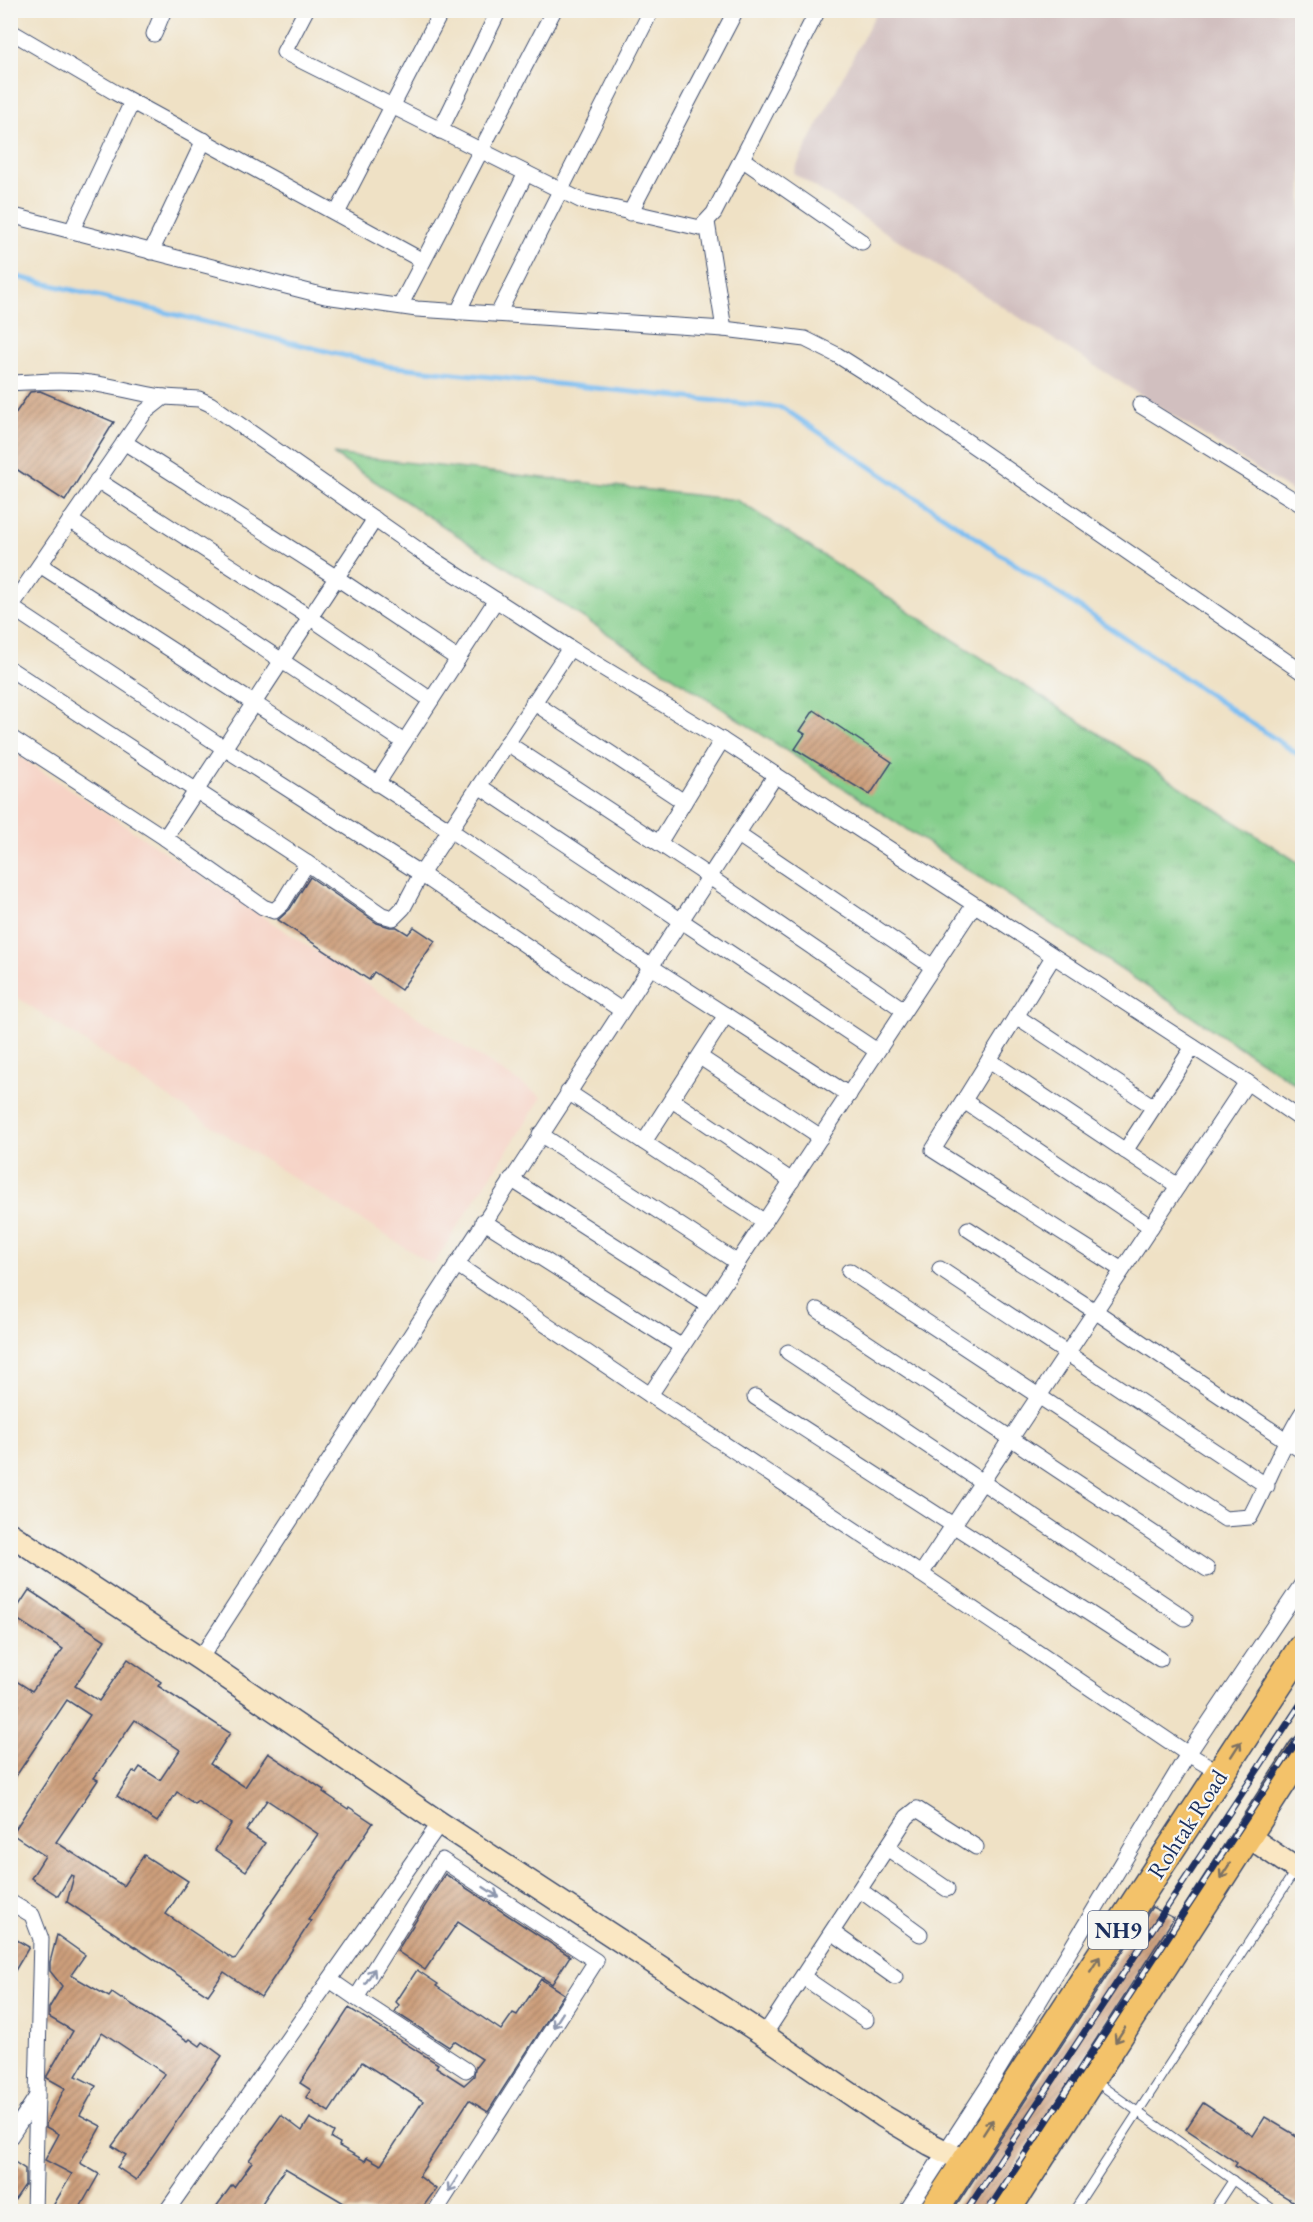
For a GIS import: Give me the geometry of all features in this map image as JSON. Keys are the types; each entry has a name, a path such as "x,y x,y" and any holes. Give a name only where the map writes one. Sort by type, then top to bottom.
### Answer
{"highway":[{"name":"Rohtak Road","path":"933,2211 955,2157 1220,1773 1302,1648"},
{"name":"NH9","path":"1007,2211 1302,1751"}],"street":[{"path":"154,34 164,10"},
{"path":"306,10 284,52 582,201 700,228 714,213 818,10"},
{"path":"337,213 442,10"},
{"path":"440,131 499,10"},
{"path":"399,306 554,10"},
{"path":"630,213 735,10"},
{"path":"498,314 651,11"},
{"path":"10,31 132,102 423,261"},
{"path":"72,230 132,102"},
{"path":"151,252 204,140"},
{"path":"742,159 862,242"},
{"path":"458,312 526,173"},
{"path":"10,215 325,296 458,312 724,329 805,339 837,355 900,395 1302,672"},
{"path":"707,222 724,329"},
{"path":"10,383 89,382 164,397 199,399 210,404 496,600 570,648 722,740 1302,1120"},
{"path":"164,397 145,412 11,608 421,874 621,1010"},
{"path":"1140,405 1302,505"},
{"path":"124,442 338,578 459,659"},
{"path":"97,480 310,618 431,700"},
{"path":"165,838 375,519"},
{"path":"70,520 404,742"},
{"path":"40,565 450,830 650,966 849,1095"},
{"path":"377,784 496,600"},
{"path":"10,669 197,789 382,915 393,918 403,908 421,874 570,648"},
{"path":"533,702 684,802"},
{"path":"10,737 165,838 263,907 274,911 282,904 307,863"},
{"path":"659,843 722,740"},
{"path":"507,743 659,843 904,1010"},
{"path":"200,1659 483,1221 775,776"},
{"path":"479,786 877,1051"},
{"path":"737,834 933,968"},
{"path":"650,1395 974,905"},
{"path":"1053,957 933,1150 1122,1270"},
{"path":"644,1142 726,1015"},
{"path":"1016,1016 1154,1107"},
{"path":"1125,1151 1193,1047"},
{"path":"700,1057 821,1137"},
{"path":"989,1060 1178,1186"},
{"path":"921,1574 1247,1082"},
{"path":"568,1092 765,1222"},
{"path":"672,1100 792,1181"},
{"path":"964,1101 1151,1227"},
{"path":"540,1134 738,1263"},
{"path":"511,1179 710,1306"},
{"path":"483,1221 682,1347"},
{"path":"968,1229 1095,1311 1302,1451"},
{"path":"456,1264 1188,1754 1220,1773"},
{"path":"940,1269 1267,1486"},
{"path":"849,1271 1226,1519 1250,1517 1267,1486 1286,1440 1302,1413"},
{"path":"818,1310 1207,1569"},
{"path":"788,1352 1185,1618"},
{"path":"755,1397 1160,1659"},
{"path":"10,1534 200,1659 440,1823 764,2035 883,2116 955,2157"},
{"path":"906,2211 955,2157 992,2080 1188,1754 1302,1584"},
{"path":"764,2035 907,1817 917,1809 976,1846"},
{"path":"166,2211 440,1823"},
{"path":"1248,1836 1300,1867"},
{"path":"887,1848 947,1889"},
{"path":"356,1998 442,1860 596,1961 435,2211"},
{"path":"860,1890 920,1934"},
{"path":"10,1902 32,1915 41,1939 34,2211"},
{"path":"832,1932 895,1977"},
{"path":"803,1977 866,2020"},
{"path":"330,1980 466,2070"},
{"path":"10,2137 37,2096"}],"lane":[{"path":"1073,2211 1300,1867"},
{"path":"1092,2078 1277,2211"},
{"path":"1212,2211 1233,2180"}],"shaded area":[{"path":"877,11 1302,11 1302,498 793,173"},
{"path":"11,751 542,1097 433,1265 230,1138 15,996 11,1003"}],"green space":[{"path":"333,454 737,500 1302,865 1302,1088"}],"building":[{"path":"40,391 114,422 65,501 10,465 10,421 30,392"},
{"path":"814,710 892,762 870,795 795,749 805,734 800,731"},
{"path":"310,877 377,923 397,927 408,934 414,927 435,941 401,990 374,972 369,980 278,920 290,909"},
{"path":"29,1590 105,1640 75,1686 99,1701 128,1659 161,1682 158,1686 230,1733 210,1764 245,1787 268,1753 324,1790 323,1792 348,1809 349,1807 373,1823 308,1920 311,1921 261,1997 224,1972 208,1995 67,1902 74,1876 71,1875 58,1896 31,1878 45,1856 12,1834 90,1715 67,1700 10,1785 10,1717 19,1705 10,1700 10,1677 32,1691 63,1649 12,1616","holes":["135,1720 180,1750 160,1780 140,1767 136,1773 133,1771 117,1796 157,1822 177,1792 195,1804 197,1801 231,1824 215,1850 246,1871 265,1843 246,1831 267,1800 318,1834 236,1958 233,1959 166,1914 188,1881 144,1855 123,1886 56,1842 98,1780 94,1778"]},
{"path":"445,1874 570,1956 552,1984 458,1922 425,1970 397,1951"},
{"path":"1152,1907 1174,1918 988,2211 953,2211"},
{"path":"57,1935 85,1955 71,1975 109,1997 112,1993 122,1998 188,2041 190,2039 200,2046 203,2042 222,2056 136,2180 117,2167 126,2155 112,2146 165,2074 102,2032 76,2076 96,2086 80,2115 101,2126 80,2163 99,2174 78,2211 50,2211 72,2174 45,2160 59,2134 46,2127 46,2124 65,2088 47,2076 73,2031 49,2017 49,2008 62,1986 50,1971"},
{"path":"10,1936 29,1947 10,1979"},
{"path":"417,1970 438,1984 436,1986 501,2030 513,2013 517,2015 541,1979 564,1994 488,2112 469,2100 419,2176 436,2189 420,2211 345,2211 349,2206 285,2168 257,2211 213,2211 252,2162 249,2160 281,2115 302,2131 310,2118 334,2132 331,2138 340,2143 339,2146 365,2161 367,2157 381,2165 423,2101 362,2062 329,2112 306,2097 311,2090 300,2083 349,2008 438,2064 436,2067 464,2085 474,2076 475,2068 482,2059 454,2041 449,2047 395,2012 399,2005 396,2002"},
{"path":"1203,2103 1253,2136 1265,2117 1302,2139 1302,2207 1235,2166 1237,2163 1186,2129"},
{"path":"10,2159 25,2169 25,2185 10,2207"}],"waterway":[{"path":"10,275 388,366 783,408 1302,757"}],"railway":[{"path":"966,2212 1302,1702"},
{"path":"987,2212 1302,1733"}]}
